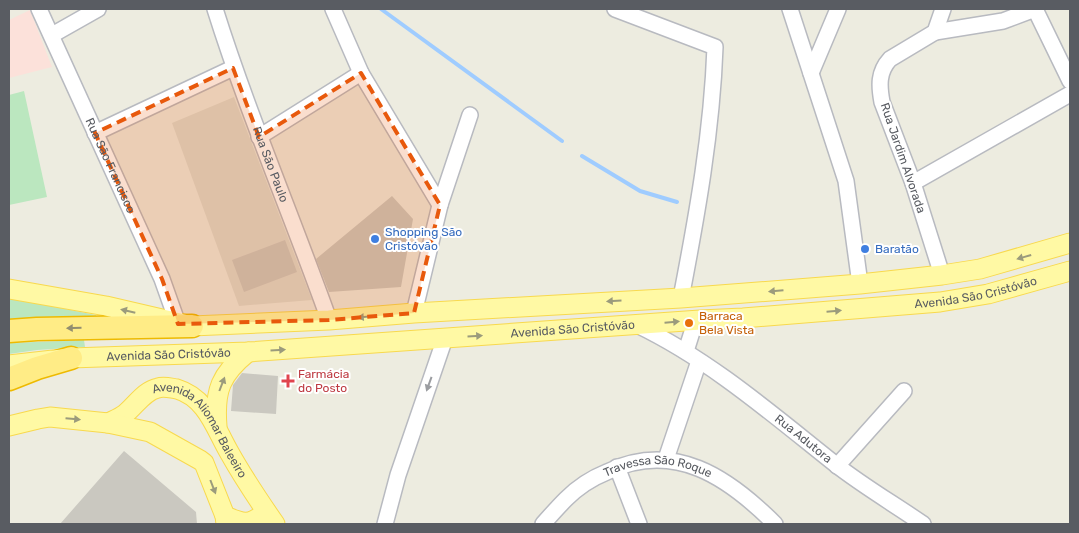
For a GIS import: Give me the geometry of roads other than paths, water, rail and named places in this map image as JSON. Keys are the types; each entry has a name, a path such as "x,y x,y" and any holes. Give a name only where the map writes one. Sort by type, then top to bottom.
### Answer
{"highway":[{"path":"9,331 185,325"},
{"path":"12,368 37,368 71,358"}],"main road":[{"name":"Avenida São Cristóvão","path":"9,288 106,306 185,325 329,320 414,313 681,298 860,284 980,269 1070,243"},
{"name":"Avenida São Cristóvão","path":"71,358 248,352 743,318 940,302 988,294 1070,271"},
{"path":"217,426 216,410 222,382 228,371 248,352"},
{"name":"Avenida Aliomar Baleeiro","path":"108,423 125,414 151,390 160,387 169,387 192,396 201,404 217,426 229,452 270,518"},
{"path":"144,396 141,406 143,418 156,434"},
{"path":"9,421 38,418"},
{"name":"Avenida Aliomar Baleeiro","path":"9,426 38,418 68,418 137,428 156,434 200,460 206,467 225,520"},
{"path":"225,520 241,523 270,518"}],"street":[{"name":"Rua São Francisco","path":"39,9 162,279 185,325"},
{"path":"52,35 98,9"},
{"name":"Rua São Paulo","path":"215,9 233,68 299,235 329,320"},
{"path":"333,9 360,73 440,205"},
{"path":"615,9 716,47 702,185 681,298"},
{"path":"790,9 846,181 860,284"},
{"path":"811,73 838,9"},
{"path":"943,9 935,32 1003,21 1035,9 1070,81"},
{"name":"Rua Jardim Alvorada","path":"935,32 890,59 882,72 880,81 882,102 913,183 942,275"},
{"path":"95,133 233,68"},
{"path":"260,137 360,73"},
{"path":"913,183 1070,94"},
{"path":"414,313 440,205 470,116"},
{"path":"686,351 692,332 700,320"},
{"name":"Rua Adutora","path":"637,325 686,351 763,406 837,466 923,524"},
{"path":"385,524 398,475 445,338"},
{"path":"666,459 699,361"},
{"path":"837,466 904,390"},
{"name":"Travessa São Roque","path":"543,524 566,498 598,476 617,467 637,461 666,459 693,466 722,481 751,501 775,524"},
{"path":"617,467 639,524"}],"waterway":[{"path":"381,9 562,141"},
{"path":"582,156 640,191 677,202"}],"place":[{"name":"Shopping São Cristóvão","path":"375,239"},
{"name":"Baratão","path":"865,249"},
{"name":"Barraca Bela Vista","path":"689,323"},
{"name":"Farmácia do Posto","path":"288,381"}]}
